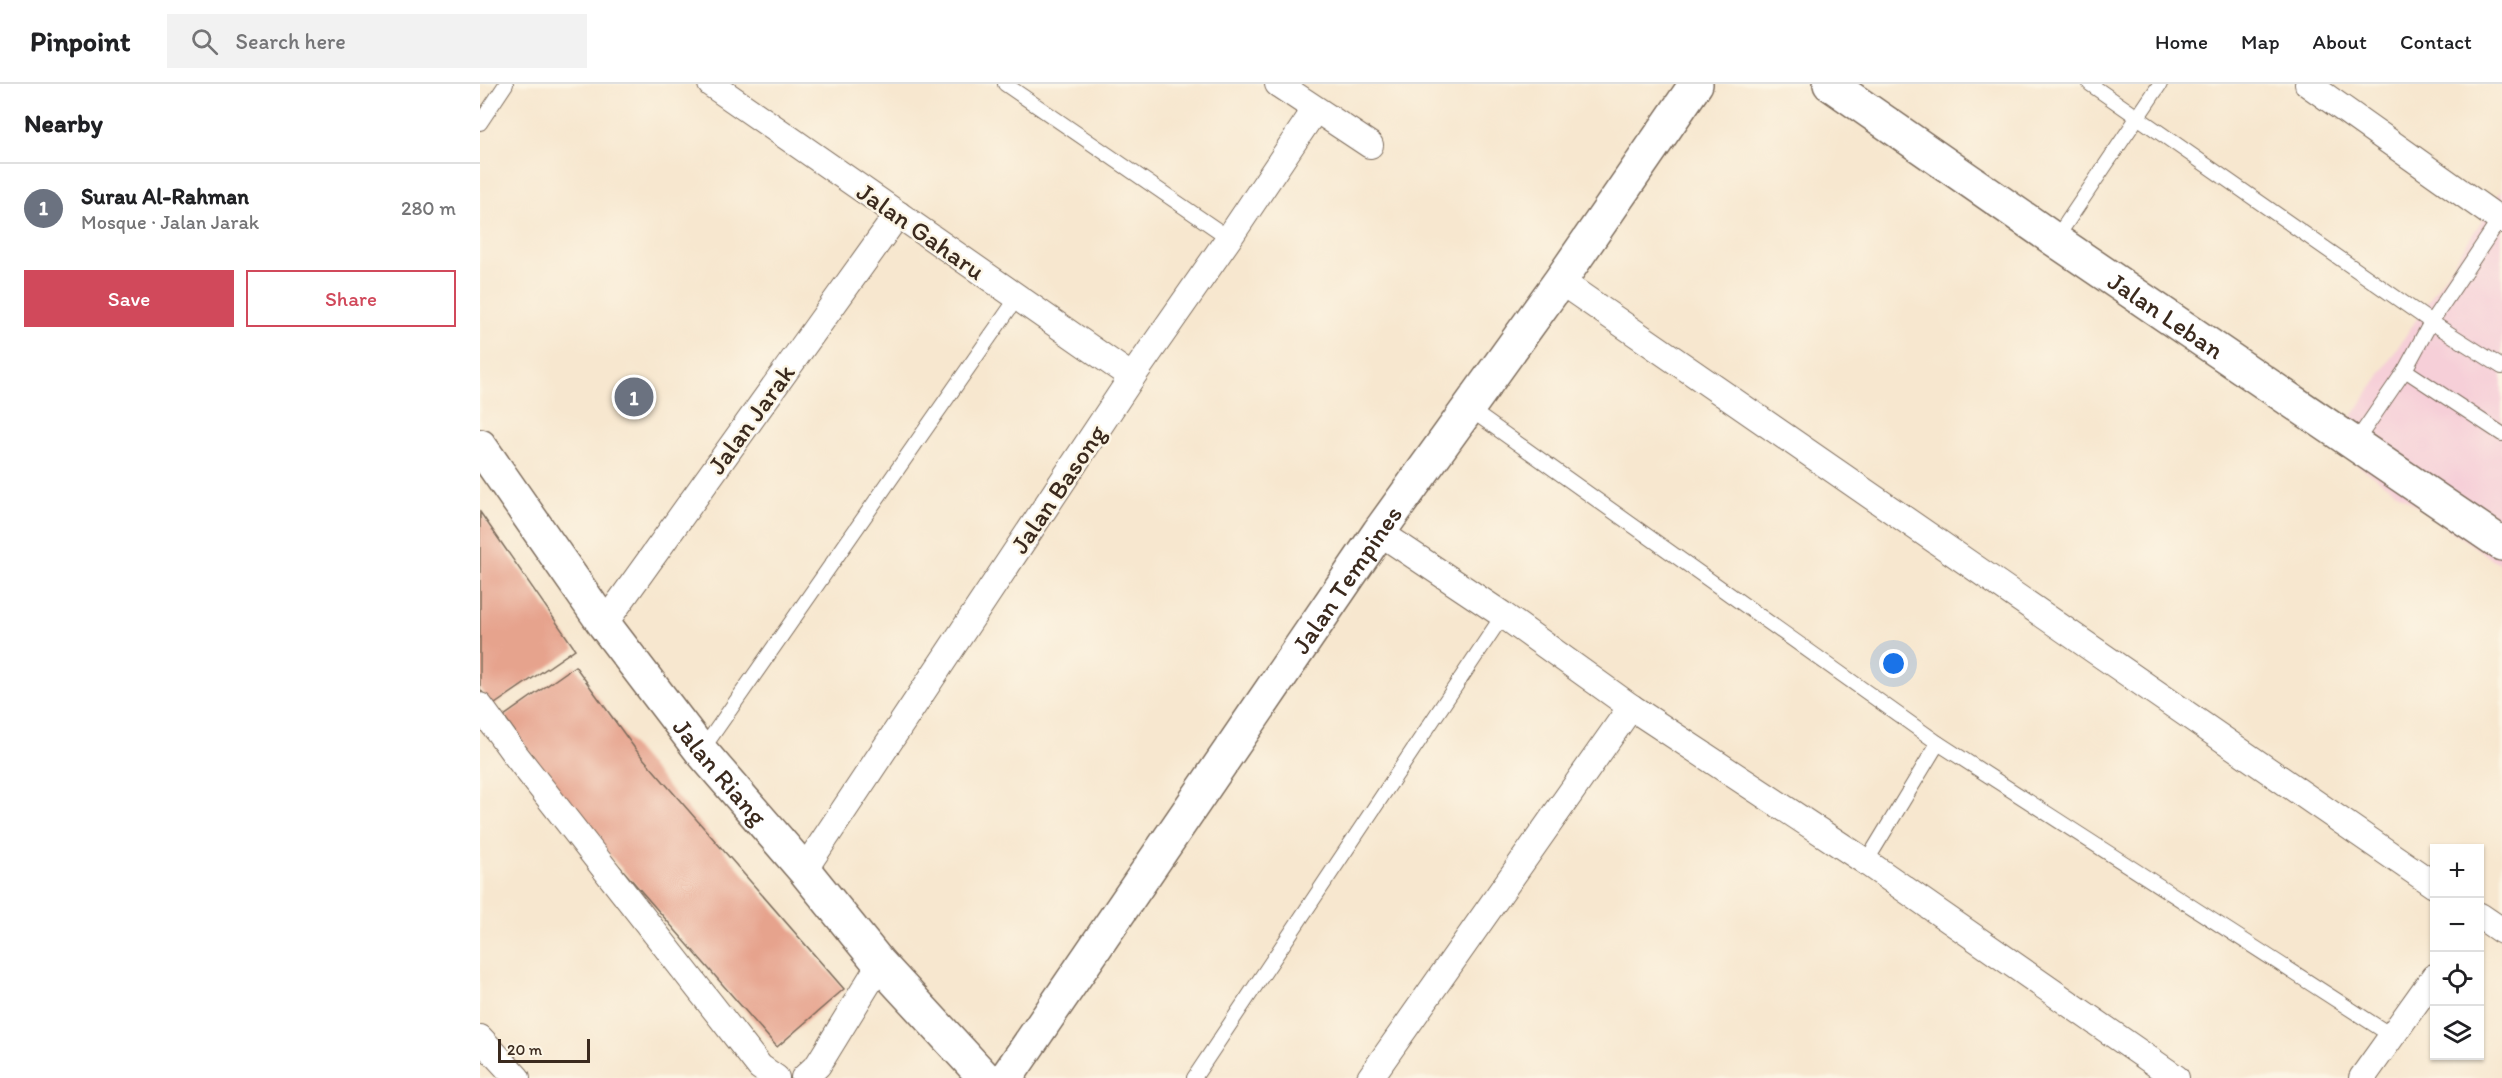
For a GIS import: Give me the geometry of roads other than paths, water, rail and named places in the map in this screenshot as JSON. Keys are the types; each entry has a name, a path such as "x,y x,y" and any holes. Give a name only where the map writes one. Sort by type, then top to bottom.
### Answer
{"street":[{"name":"Jalan Gaharu","path":"711,84 1132,377"},
{"path":"1278,84 1370,145"},
{"name":"Jalan Tempines","path":"1006,1078 1379,532 1560,281 1696,84"},
{"name":"Jalan Leban","path":"1830,84 2502,544"},
{"path":"2308,84 2501,218"},
{"name":"Jalan Basong","path":"804,870 1132,377 1315,110"},
{"name":"Jalan Jarak","path":"604,624 898,214"},
{"path":"1560,281 2430,882"},
{"name":"Jalan Riang","path":"480,446 604,624 700,751 804,870 880,964 985,1078"},
{"path":"1379,532 1503,615 1631,707 1866,862 2176,1078"},
{"path":"480,706 762,1074"},
{"path":"1370,1078 1631,707"},
{"path":"2484,919 2502,931"},
{"path":"804,1078 818,1065 880,964"},
{"path":"2362,1078 2430,983"},
{"path":"480,1038 517,1078"}],"lane":[{"path":"480,122 506,84"},
{"path":"1005,84 1229,238"},
{"path":"2090,84 2431,322 2502,367"},
{"path":"2055,240 2160,84"},
{"path":"2355,443 2405,370 2431,322 2501,218"},
{"path":"700,751 1017,298"},
{"path":"2405,370 2502,434"},
{"path":"1468,408 1938,743 2392,1036"},
{"path":"1194,1078 1503,615"},
{"path":"1866,862 1938,743"}],"place":[{"name":"Surau Al-Rahman","path":"634,397"}]}
